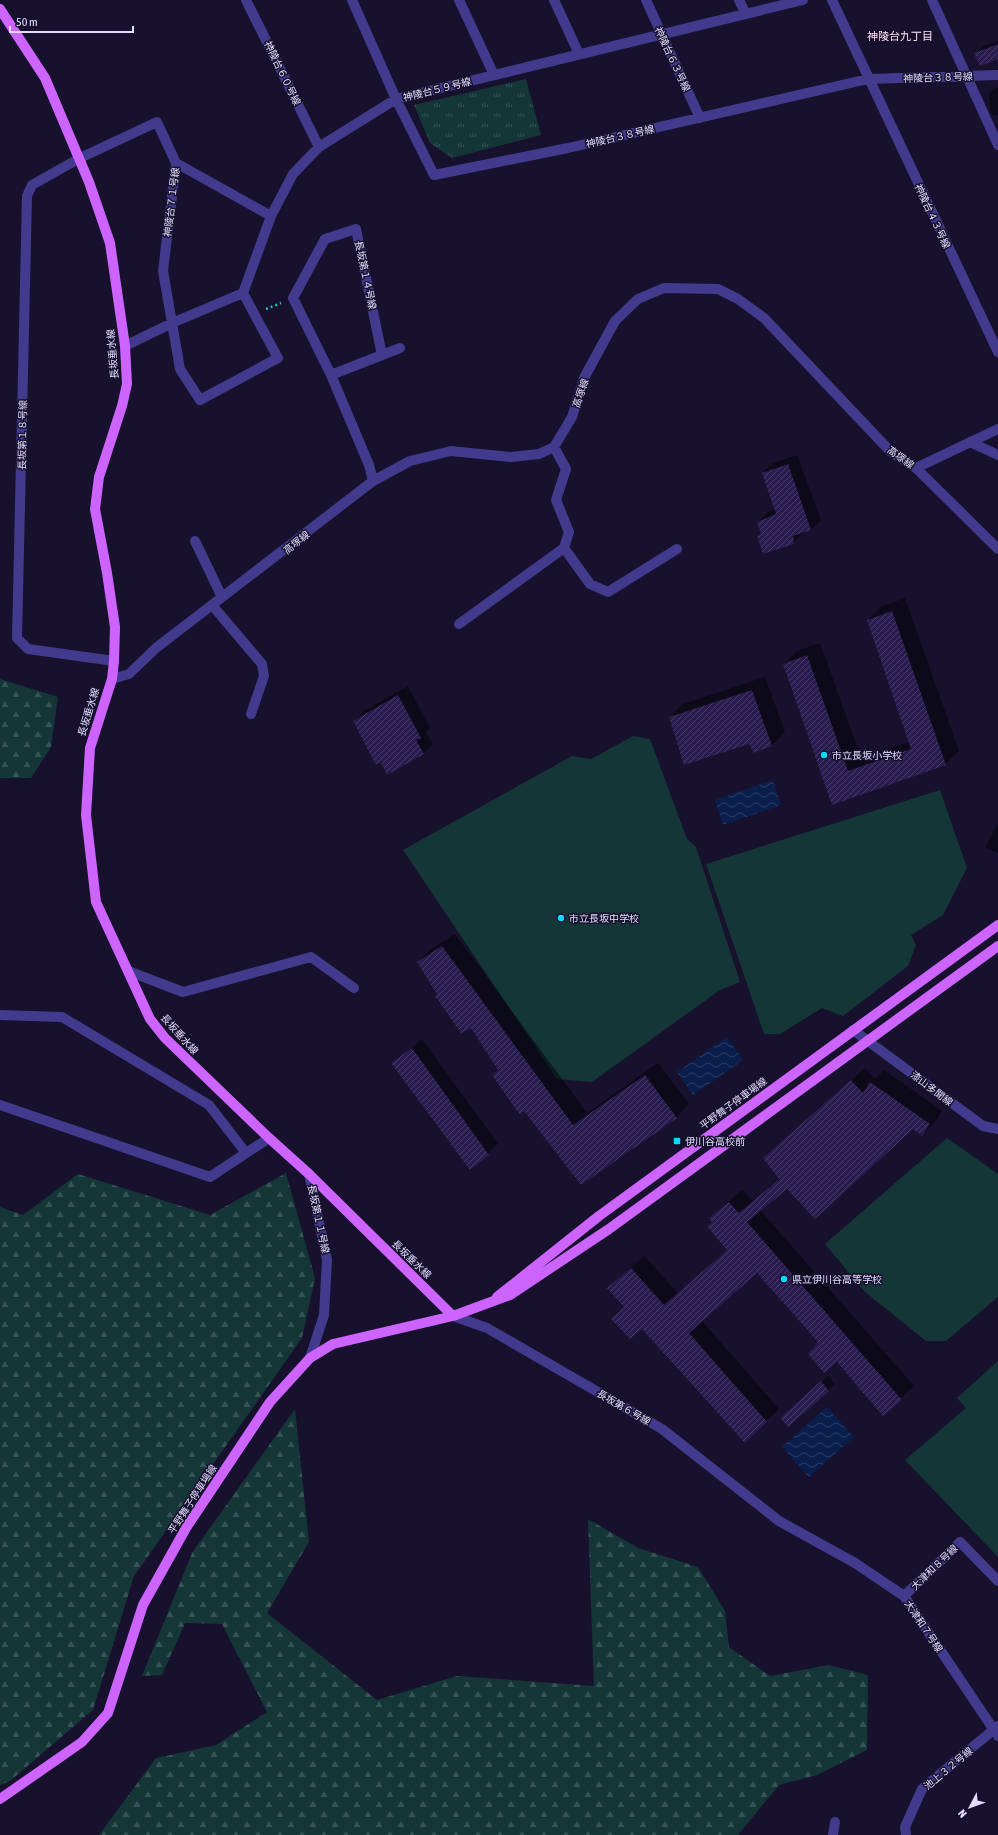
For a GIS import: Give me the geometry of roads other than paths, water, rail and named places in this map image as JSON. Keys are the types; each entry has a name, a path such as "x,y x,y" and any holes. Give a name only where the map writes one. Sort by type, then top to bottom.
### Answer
{"main road":[{"name":"長坂垂水線","path":"0,9 45,78 80,158 110,243 125,346 127,384 122,406 99,477 95,509 115,627 112,678 90,748 86,815 96,902 150,1019 165,1038 268,1138 309,1174 453,1316"},
{"name":"平野舞子停車場線","path":"486,1305 598,1216 998,925"},
{"name":"平野舞子停車場線","path":"0,1799 82,1742 108,1713 143,1605 186,1528 270,1402 310,1358 333,1344 453,1316 510,1295 609,1229 998,946"}],"street":[{"name":"神陵台６０号線","path":"246,0 319,147"},
{"name":"神陵台３８号線","path":"352,0 396,99 434,175 568,148 868,79 998,75"},
{"path":"459,0 494,75"},
{"path":"554,0 578,54"},
{"name":"神陵台６３号線","path":"646,0 700,118"},
{"path":"739,0 746,14"},
{"name":"神陵台５９号線","path":"243,293 271,216 293,174 319,147 396,99 803,0"},
{"name":"神陵台４３号線","path":"832,0 998,352"},
{"path":"932,0 998,145"},
{"name":"神陵台７１号線","path":"80,158 157,122 176,163 163,271 180,369 200,400 278,358 243,293"},
{"name":"長坂第１８号線","path":"80,158 32,185 27,196 17,638 28,649 114,661"},
{"path":"176,163 271,216"},
{"name":"長坂第１４号線","path":"331,375 293,298 325,239 356,229 382,355"},
{"name":"高塚線","path":"112,678 129,674 156,648 373,481 410,461 450,450 511,457 539,454 554,447 572,417 584,378 615,321 638,299 664,288 718,289 738,299 764,318 890,451 916,468 998,549"},
{"path":"125,346 172,323 243,293"},
{"path":"373,481 369,465 331,375 400,348"},
{"path":"916,468 998,429"},
{"path":"970,442 998,455"},
{"path":"459,624 564,548 569,532 556,500 566,469 554,447"},
{"path":"195,541 222,597"},
{"path":"564,548 590,584 608,592 678,549"},
{"path":"212,604 262,664 264,676 251,714"},
{"path":"128,971 183,992 311,958 354,988"},
{"path":"0,1015 62,1017 209,1105 246,1153"},
{"name":"漆山多聞線","path":"853,1030 983,1126 998,1129"},
{"path":"0,1105 210,1177 268,1138"},
{"name":"長坂第１１号線","path":"309,1174 327,1260 324,1315 310,1358"},
{"name":"長坂第６号線","path":"453,1316 487,1328 662,1429 779,1521"},
{"name":"大津和７号線","path":"779,1521 855,1563 904,1596 996,1731"},
{"name":"大津和８号線","path":"904,1596 960,1542 998,1581"},
{"name":"池上３２号線","path":"906,1835 905,1827 922,1789 996,1731"},
{"path":"833,1835 835,1822"}],"water":[{"path":"773,780 781,805 723,825 715,800"},
{"path":"727,1037 743,1060 693,1095 677,1072"},
{"path":"827,1407 854,1437 809,1477 782,1447"}],"place":[{"name":"市立長坂小学校","path":"824,755"},
{"name":"市立長坂中学校","path":"561,918"},
{"name":"伊川谷高校前","path":"677,1141"},
{"name":"県立伊川谷高等学校","path":"784,1279"}],"district":[{"name":"神陵台九丁目","path":"900,36"}]}
